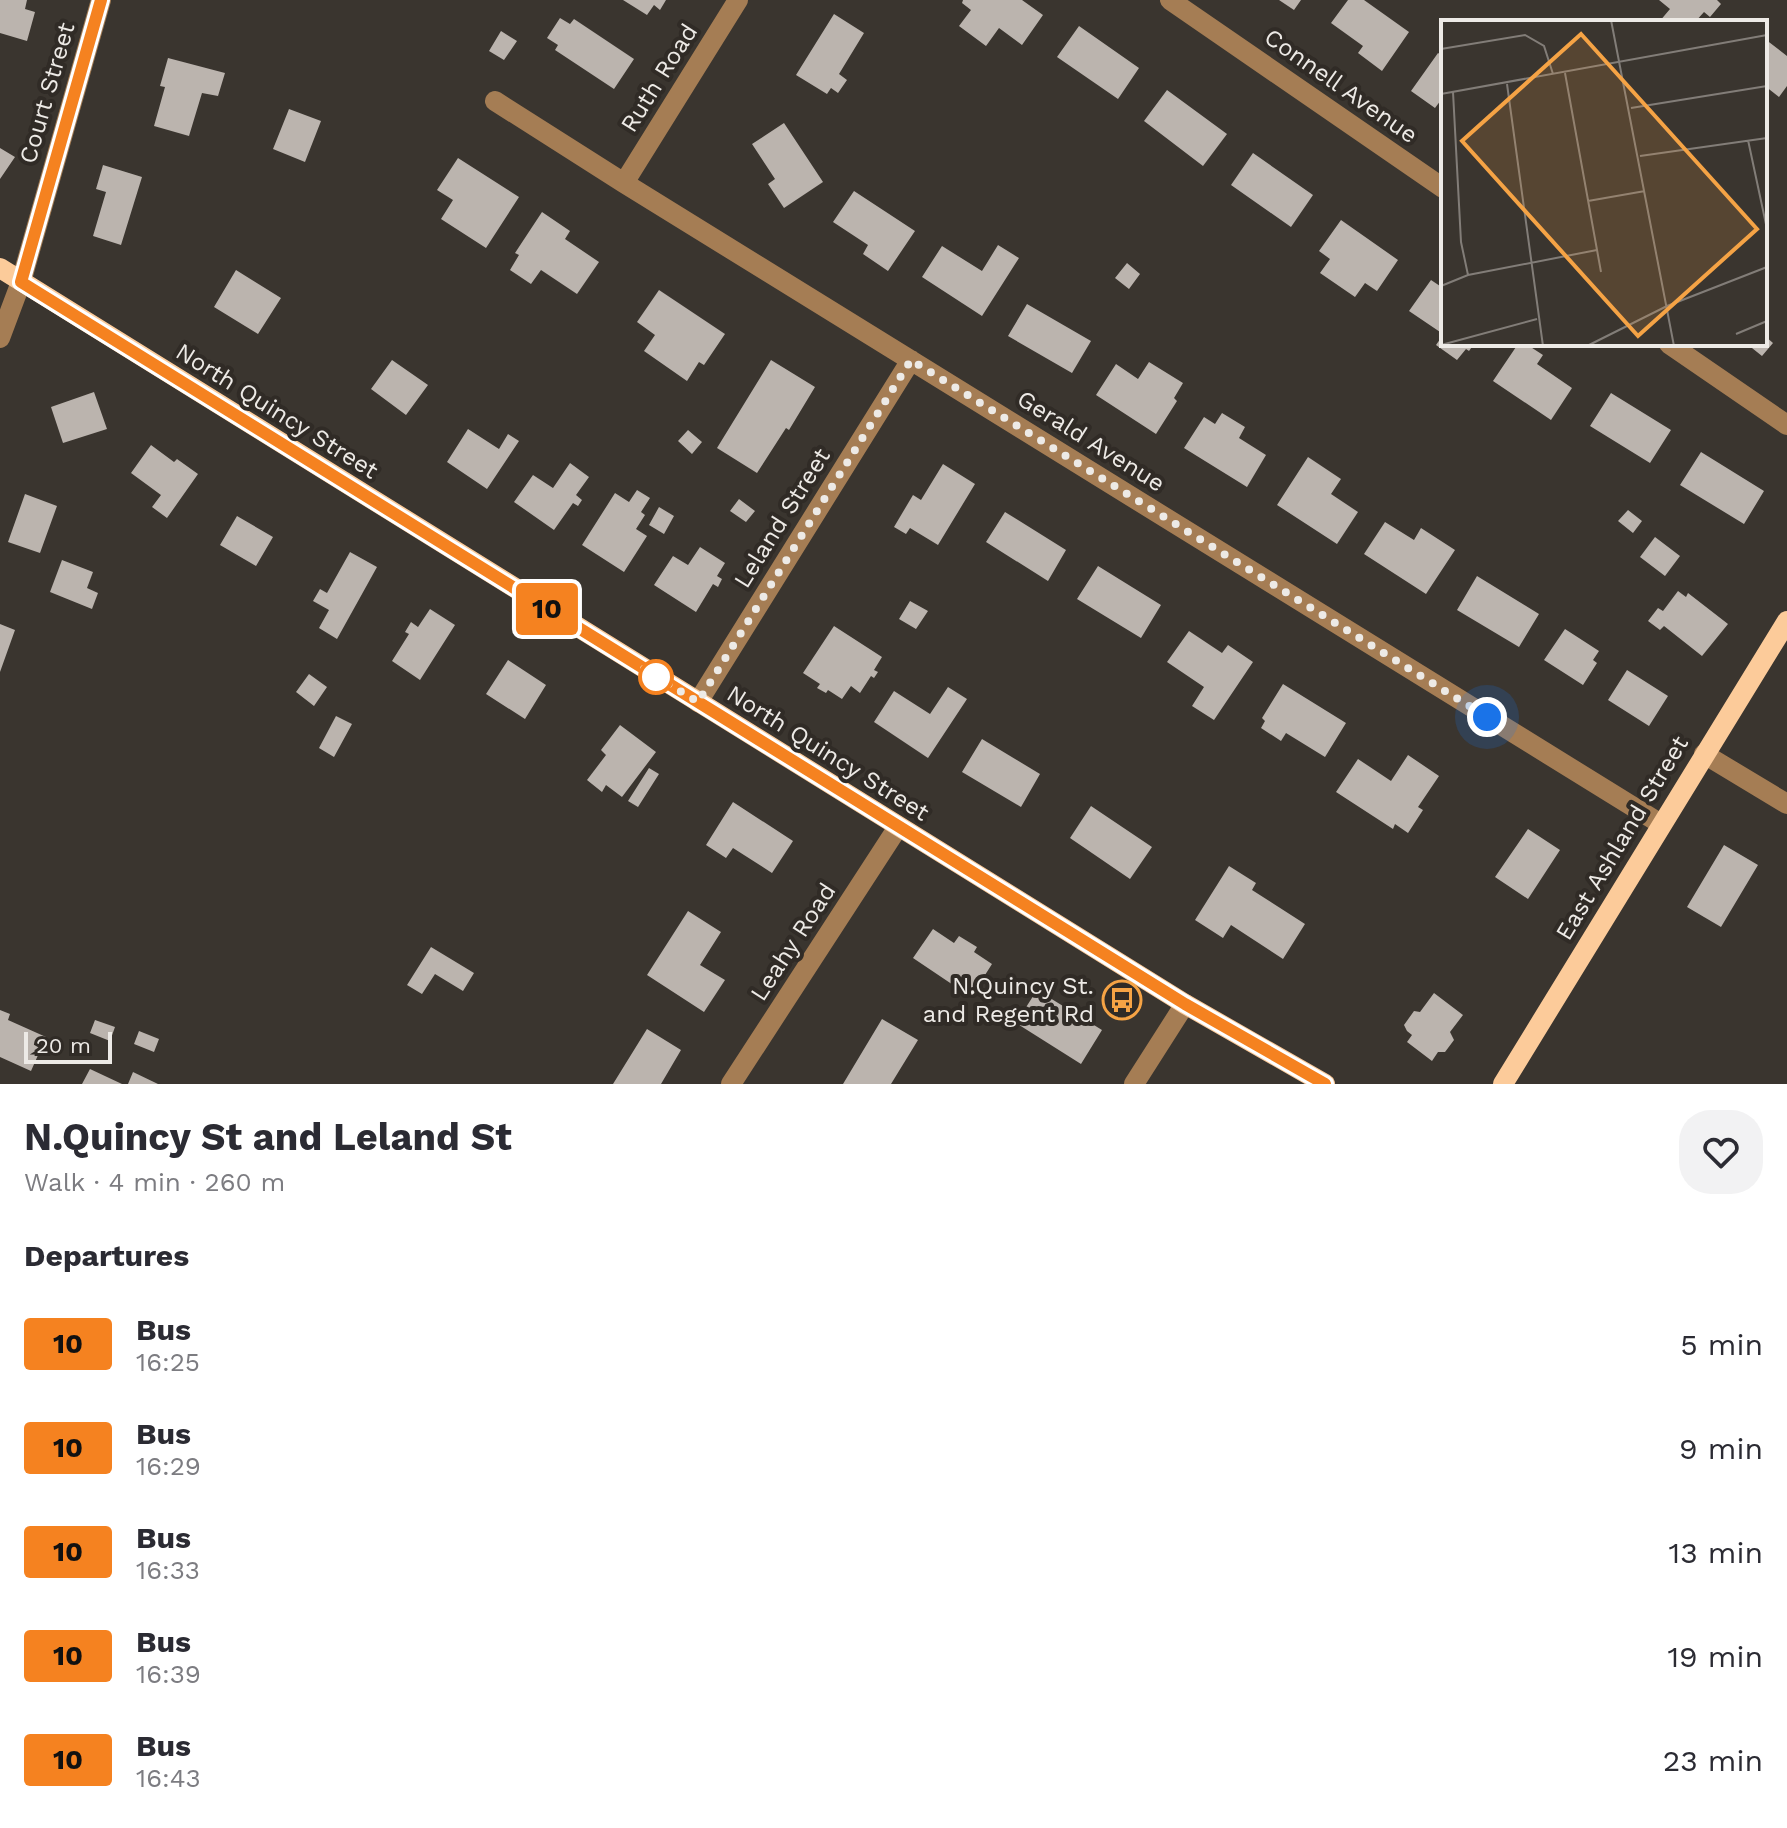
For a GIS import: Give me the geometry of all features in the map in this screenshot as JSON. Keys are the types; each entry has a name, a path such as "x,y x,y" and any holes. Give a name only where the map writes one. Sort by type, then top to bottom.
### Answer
{"main road":[{"name":"North Quincy Street","path":"0,268 1185,1004 1325,1084"},
{"name":"East Ashland Street","path":"1503,1084 1787,621"}],"street":[{"name":"Court Street","path":"0,338 21,282 101,0"},
{"name":"Ruth Road","path":"624,183 738,0"},
{"name":"Connell Avenue","path":"1170,0 1441,187"},
{"name":"Gerald Avenue","path":"495,101 1661,824"},
{"path":"1672,346 1787,425"},
{"name":"Leland Street","path":"698,702 911,360"},
{"path":"1704,754 1787,804"},
{"name":"Leahy Road","path":"731,1084 898,827"},
{"path":"1134,1084 1185,1004"}],"building":[{"path":"0,0 27,0 25,9 35,12 27,41 0,33"},
{"path":"623,0 666,0 660,10 654,5 647,15"},
{"path":"963,0 1022,0 1043,15 1022,45 999,28 986,46 959,26 971,10 962,3"},
{"path":"1279,0 1301,0 1294,10"},
{"path":"1348,0 1364,0 1409,32 1382,71 1358,53 1363,46 1331,23"},
{"path":"1659,0 1717,0 1721,4 1710,17 1704,12 1697,20 1661,20 1670,9"},
{"path":"834,14 864,33 839,74 847,80 838,93 831,88 827,94 796,75"},
{"path":"560,18 570,24 574,19 634,59 614,89 555,50 558,45 547,38"},
{"path":"1079,26 1139,68 1118,99 1057,57"},
{"path":"501,31 517,41 504,60 489,51"},
{"path":"1767,41 1787,56 1787,86 1779,97 1767,88"},
{"path":"1438,53 1441,55 1441,100 1435,108 1411,91"},
{"path":"168,58 225,73 218,96 202,93 189,136 154,126 165,87 160,86"},
{"path":"1167,90 1227,134 1203,166 1144,121"},
{"path":"289,109 321,121 305,162 273,149"},
{"path":"784,123 823,182 784,208 768,184 775,179 752,144"},
{"path":"0,148 15,157 0,179"},
{"path":"1253,153 1313,195 1291,227 1231,185"},
{"path":"458,158 519,197 486,248 441,219 453,200 437,190"},
{"path":"103,165 142,177 121,245 93,236 106,192 96,189"},
{"path":"854,191 915,231 888,271 863,254 868,245 833,222"},
{"path":"542,212 570,231 565,239 599,262 577,294 541,270 531,284 510,270 519,255 515,253"},
{"path":"1341,220 1398,260 1377,291 1365,283 1355,297 1320,273 1330,259 1319,251"},
{"path":"998,245 1019,258 982,316 922,277 942,246 982,271"},
{"path":"1127,263 1140,274 1129,289 1115,278"},
{"path":"236,270 281,298 258,334 214,307"},
{"path":"1431,280 1441,287 1441,333 1409,311"},
{"path":"659,290 725,334 704,365 699,362 687,381 644,351 655,335 637,322"},
{"path":"1027,304 1091,341 1072,373 1008,336"},
{"path":"1441,338 1441,346 1473,346 1457,360 1436,345"},
{"path":"1767,338 1773,343 1762,356 1750,346 1767,346"},
{"path":"1517,346 1529,346 1543,355 1537,364 1572,388 1551,420 1493,381"},
{"path":"392,360 428,385 406,415 371,389"},
{"path":"771,360 815,387 789,430 786,428 757,473 717,448"},
{"path":"1149,362 1183,383 1174,398 1177,401 1156,434 1096,395 1116,364 1138,379"},
{"path":"94,392 107,429 63,443 51,407"},
{"path":"1611,393 1671,430 1650,463 1590,426"},
{"path":"1222,413 1245,427 1239,438 1266,455 1247,487 1184,448 1204,417 1215,424"},
{"path":"468,429 499,449 508,434 519,441 487,489 447,462"},
{"path":"688,430 702,442 692,454 678,441"},
{"path":"151,445 198,474 167,518 152,507 161,495 131,473"},
{"path":"1701,452 1764,491 1744,524 1680,485"},
{"path":"1308,457 1341,479 1331,494 1358,512 1337,544 1277,505"},
{"path":"570,463 589,477 576,495 582,500 578,506 573,503 554,530 514,502 533,475 553,488"},
{"path":"943,464 975,484 938,545 910,528 906,534 894,527 913,495 921,500"},
{"path":"637,490 650,498 641,512 645,515 636,529 647,536 624,572 582,545 615,493 629,502"},
{"path":"25,494 57,506 40,553 8,542"},
{"path":"739,499 755,511 746,522 730,511"},
{"path":"659,507 674,516 664,534 649,525"},
{"path":"1628,510 1642,521 1633,533 1618,521"},
{"path":"1005,512 1066,550 1048,581 986,542"},
{"path":"237,516 273,537 256,566 220,545"},
{"path":"1385,522 1414,540 1421,528 1455,550 1426,594 1364,554"},
{"path":"1655,537 1680,556 1665,576 1640,557"},
{"path":"700,547 725,563 717,576 722,579 718,587 713,584 696,612 654,585 673,556 688,565"},
{"path":"350,552 377,567 337,639 319,628 329,610 313,601 320,589 327,593"},
{"path":"62,560 93,572 87,588 98,593 92,609 50,592"},
{"path":"1098,566 1161,605 1141,638 1077,599"},
{"path":"1477,576 1539,614 1519,647 1457,610"},
{"path":"1678,591 1686,597 1688,593 1728,624 1702,656 1664,626 1660,630 1648,621 1658,608 1663,611"},
{"path":"910,601 928,611 916,629 899,619"},
{"path":"430,609 455,625 420,680 392,661 409,634 405,632 411,622 418,627"},
{"path":"0,624 15,630 0,672"},
{"path":"834,626 882,657 874,670 878,672 874,678 871,676 860,693 851,686 842,699 828,690 826,693 817,688 820,684 803,673"},
{"path":"1565,629 1599,651 1593,660 1597,663 1583,685 1544,660"},
{"path":"1189,631 1222,653 1228,645 1253,662 1214,720 1192,706 1204,687 1167,662"},
{"path":"508,660 546,685 525,719 486,694"},
{"path":"1627,670 1668,696 1649,726 1608,700"},
{"path":"309,674 327,687 314,706 296,692"},
{"path":"1283,684 1346,723 1325,757 1286,733 1281,741 1261,728 1265,721 1262,718"},
{"path":"948,687 967,699 928,758 874,722 894,691 930,714"},
{"path":"336,716 352,724 334,757 319,748"},
{"path":"620,725 656,752 622,797 606,785 602,792 587,780 606,755 601,750"},
{"path":"982,739 1040,774 1021,807 962,772"},
{"path":"1408,755 1439,776 1418,807 1423,810 1408,833 1395,824 1393,829 1336,792 1358,759 1391,781"},
{"path":"649,768 659,774 638,807 628,801"},
{"path":"733,802 793,841 772,873 733,848 726,858 706,845"},
{"path":"1091,806 1152,847 1130,879 1070,838"},
{"path":"1528,829 1560,850 1528,899 1495,877"},
{"path":"1724,845 1758,865 1721,927 1687,907"},
{"path":"1229,866 1256,883 1252,890 1305,924 1283,959 1231,925 1223,938 1195,920"},
{"path":"688,911 721,932 700,965 725,980 704,1012 647,975"},
{"path":"933,929 954,943 959,936 977,947 974,952 992,964 971,997 913,958"},
{"path":"431,947 474,973 463,991 435,974 422,994 407,985"},
{"path":"1037,990 1102,1030 1081,1064 1016,1023"},
{"path":"1434,993 1463,1015 1450,1032 1454,1040 1445,1052 1438,1052 1432,1061 1407,1042 1412,1035 1404,1025 1414,1011 1420,1012"},
{"path":"0,1010 10,1014 8,1020 46,1037 31,1071 0,1057"},
{"path":"882,1019 918,1040 891,1084 843,1084"},
{"path":"95,1020 115,1027 110,1041 90,1033"},
{"path":"647,1029 681,1050 661,1084 613,1084"},
{"path":"139,1031 159,1039 154,1052 134,1044"},
{"path":"90,1069 122,1084 82,1084"},
{"path":"133,1072 158,1084 128,1084"}],"bus line":[{"name":"10","path":"101,0 21,282 924,844 1185,1004 1325,1084"}],"place":[{"name":"N.Quincy St. and Regent Rd","path":"1122,1000"}],"route":[{"path":"656,677 644,669 698,702 911,360 1487,717"}]}
